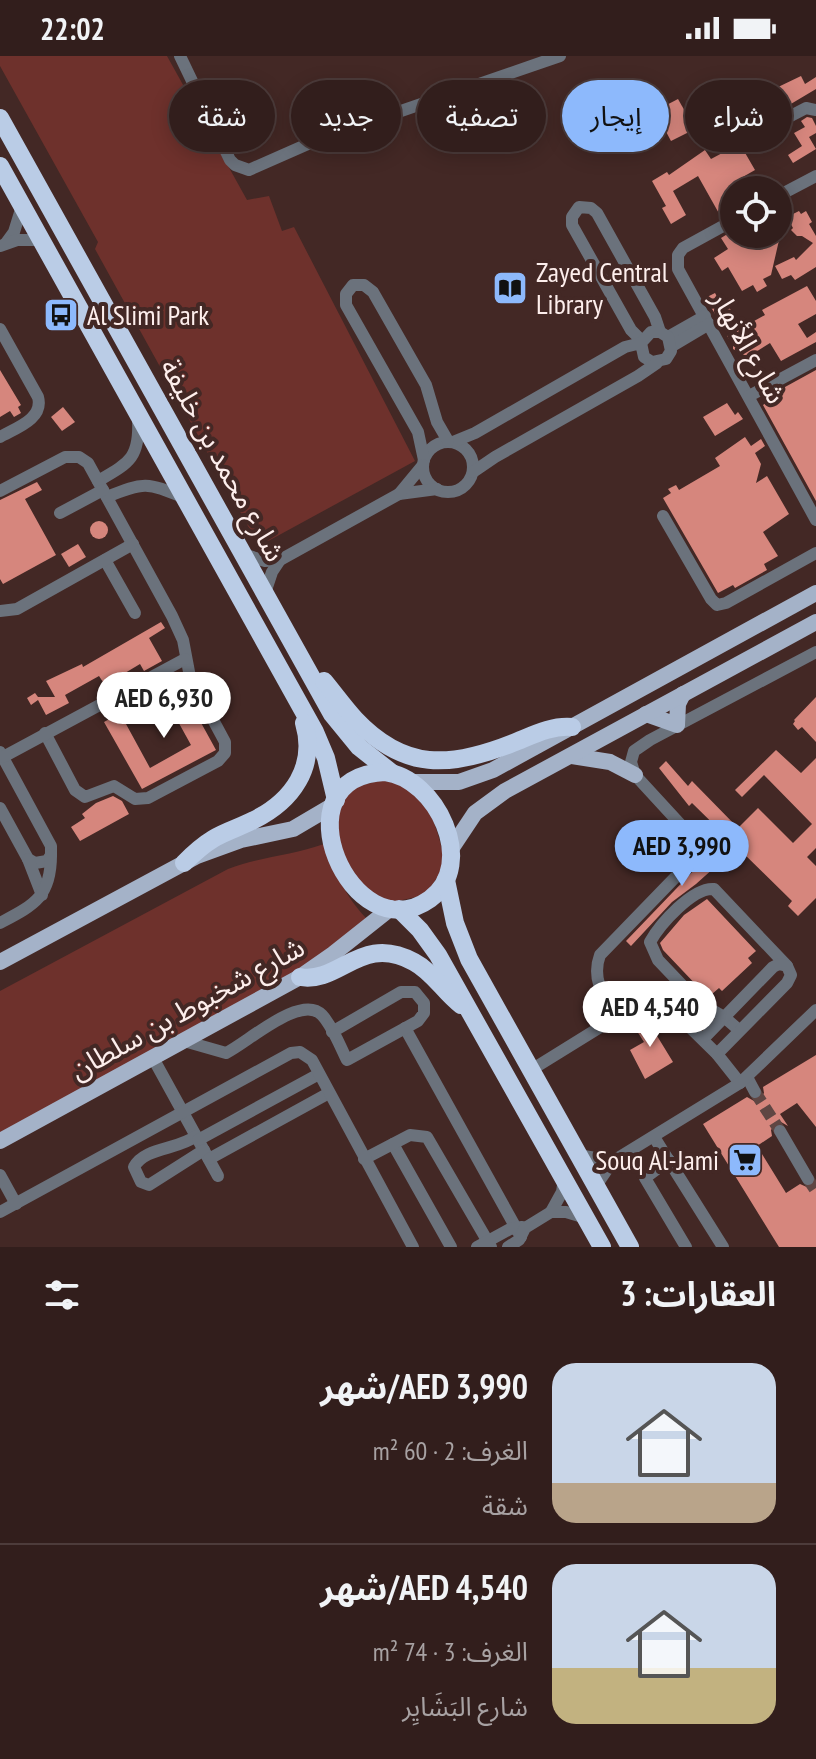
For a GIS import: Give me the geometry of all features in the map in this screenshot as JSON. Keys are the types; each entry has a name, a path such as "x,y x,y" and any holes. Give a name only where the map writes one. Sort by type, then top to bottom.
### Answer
{"highway":[{"name":"شارع محمد بن خليفة","path":"0,118 340,725 369,756 392,773"},
{"name":"شارع محمد بن خليفة","path":"0,166 298,701 321,745 334,803"},
{"path":"302,660 370,734 394,751 410,757 432,762 469,759 551,729 572,727"},
{"path":"184,863 214,839 276,807 296,787 308,749 307,731 298,701"},
{"path":"395,908 415,906 430,899 446,880 451,865 451,849 437,812 412,782 392,773 378,773 363,776 345,788 334,803 329,828 332,848 340,867 353,886 367,897 395,908 430,942 602,1247"},
{"path":"446,880 455,923 469,959 630,1247"},
{"path":"300,977 321,976 363,956 390,954 424,968 448,994 470,1010"}],"main road":[{"path":"412,782 459,782 477,777 816,593"},
{"path":"451,849 475,813 490,800 816,622"},
{"path":"646,714 677,725 678,704 683,694"},
{"path":"572,756 610,762 635,775"},
{"path":"0,962 184,863 224,845 293,829 334,803"},
{"name":"شارع شخبوط بن سلطان","path":"0,1141 300,977 395,908"}],"street":[{"path":"180,56 230,160 249,170 317,140 560,56"},
{"path":"792,115 806,108 816,110"},
{"path":"792,189 816,176"},
{"path":"3,244 14,232 22,205"},
{"path":"473,472 472,456 461,444 450,442 440,429 426,385 373,292 364,285 353,285 346,294 346,305 418,432 426,479 445,492 466,485 473,472 495,457 666,359 667,338 597,213 591,208 579,207 572,217 572,225 631,330 641,342 644,357 657,363"},
{"name":"شارع الأنهار","path":"720,228 690,244 678,255 678,269 816,520"},
{"path":"3,244 42,240"},
{"path":"399,494 433,447 475,433 625,347 641,342 647,334 667,338 707,320"},
{"path":"0,329 40,405 35,416 0,437"},
{"path":"749,396 816,360"},
{"path":"60,513 103,489 133,456 139,439 138,414"},
{"path":"0,491 69,456 84,459 172,616 183,640 190,677 225,742 223,756 215,763 144,799 131,797 114,786 85,797 77,793 45,733"},
{"path":"103,489 147,485 185,498"},
{"path":"243,554 265,561 280,560 399,494 437,489"},
{"path":"663,516 717,605 726,603 816,553"},
{"path":"0,611 17,609 133,544"},
{"path":"105,560 135,613"},
{"path":"265,593 280,560"},
{"path":"616,1017 597,982 596,964 600,955 692,860 696,849 692,837 635,775 631,762 634,751 816,652"},
{"path":"0,923 28,908 42,895 50,875 51,855 49,842 1,754 185,659"},
{"path":"0,808 28,859 42,895"},
{"path":"28,859 43,863 51,855"},
{"path":"717,1054 791,975 787,966 717,892 710,889 697,892 656,931 650,942 651,948 658,960 698,1002 739,1030"},
{"path":"703,1039 773,967 779,964 787,966"},
{"path":"184,1041 218,1052 230,1051 300,1009 311,1009 321,1014 347,1060 418,1021 424,1013 422,998 411,991 401,992 332,1032"},
{"path":"531,1070 644,1000 659,998 755,1092"},
{"path":"596,1186 613,1161 744,1080 816,1010"},
{"path":"212,1048 213,1025"},
{"path":"405,1028 521,1231"},
{"path":"0,1212 296,1052 309,1056 413,1247"},
{"path":"153,1058 218,1176"},
{"path":"319,1074 202,1146 179,1168 149,1185 141,1182 134,1169 135,1163 167,1148 183,1144 202,1146 329,1093"},
{"path":"780,1131 808,1179"},
{"path":"364,1159 414,1134 431,1140 485,1245 521,1231 551,1212 562,1192 564,1177"},
{"path":"654,1137 723,1247"},
{"path":"393,1144 451,1247"},
{"path":"167,1148 179,1168"},
{"path":"578,1155 613,1161"},
{"path":"669,1160 648,1173 645,1181 686,1247"},
{"path":"0,1175 16,1204"},
{"path":"551,1212 573,1213 587,1218"},
{"path":"508,1247 521,1231"}],"shaded area":[{"path":"0,56 167,56 180,80 169,80 169,152 220,152 247,200 269,196 282,231 294,227 415,461 259,546 95,249 98,242 0,66"},
{"path":"382,780 406,787 423,802 434,822 446,865 425,895 389,903 358,881 344,855 337,826 343,800 352,790"},
{"path":"324,844 342,886 370,922 343,945 0,1136 0,991 228,869"}],"building":[{"path":"801,76 805,84 816,77 816,89 792,103 792,80"},
{"path":"678,99 685,111 685,134 671,141 669,137 669,104"},
{"path":"812,118 816,126 816,133 809,137 816,149 793,163 788,155 802,146 794,133 805,127 801,121"},
{"path":"702,152 706,152 711,159 724,152 745,152 755,170 744,176 720,176 720,215 698,176 673,191 686,215 671,224 662,208 666,206 652,181 667,172 669,175"},
{"path":"806,211 816,236 816,267 795,280 791,275 782,279 775,266 794,257 796,260 813,243 792,231 792,214"},
{"path":"777,248 771,275 763,279 767,286 757,292 753,285 742,291 728,267 722,271 714,258 728,249"},
{"path":"807,286 816,301 816,314 798,324 807,338 816,332 816,342 781,361 770,343 748,357 733,349 727,336 765,315 762,310"},
{"path":"715,293 720,302 724,299 732,312 719,320 705,298"},
{"path":"0,370 21,405 18,407 21,413 14,417 10,411 0,417"},
{"path":"816,370 816,501 763,405 767,402 765,398"},
{"path":"727,403 735,415 738,412 743,419 715,436 703,417"},
{"path":"63,407 75,422 62,431 51,417"},
{"path":"745,437 751,446 761,439 765,446 755,453 761,464 756,483 767,476 789,514 763,532 778,556 764,564 767,570 735,588 733,585 718,593 663,498 671,493 668,489 676,485 679,490 720,466 715,458"},
{"path":"37,482 42,490 25,499 56,555 3,584 0,579 0,500"},
{"path":"99,521 108,530 99,539 90,530"},
{"path":"78,544 86,557 69,567 61,554"},
{"path":"161,622 165,628 149,638 162,661 144,671 140,664 105,685 99,676 65,695 69,703 46,715 38,700 31,705 27,698 35,693 38,697 55,697 46,681 82,664 83,667"},
{"path":"177,679 216,750 142,789 104,722 120,713 150,768 191,745 160,689"},
{"path":"816,697 816,742 802,727 798,730 793,724"},
{"path":"776,750 801,773 816,758 816,848 807,857 816,866 816,898 798,916 788,906 792,901 692,803 689,806 659,768 666,761 688,786 692,781 738,828 758,808 793,843 812,824 764,775 742,797 735,790"},
{"path":"113,796 122,801 129,814 80,841 71,827 85,818 82,814 96,803"},
{"path":"713,844 724,859 672,902 631,946 626,941 698,866 705,856 704,852"},
{"path":"707,899 756,951 748,958 752,963 722,991 719,988 712,994 704,986 701,990 660,943 684,915"},
{"path":"650,1014 656,1023 651,1026 673,1062 645,1079 630,1050 644,1042 633,1025"},
{"name":"Souq Al-Jami","path":"816,1055 816,1127 797,1103 780,1114 788,1126 781,1122 775,1124 771,1130 772,1136 757,1146 786,1193 800,1184 809,1188 816,1183 816,1247 779,1247 703,1124 747,1097 754,1101 760,1099 764,1093 763,1087"}],"tunnel":[{"path":"755,1092 780,1131"},
{"path":"808,1179 816,1191"}],"place":[{"name":"Zayed Central Library","path":"510,288"},
{"name":"Al Slimi Park","path":"61,315"},
{"name":"Souq Al-Jami","path":"745,1160"}]}
